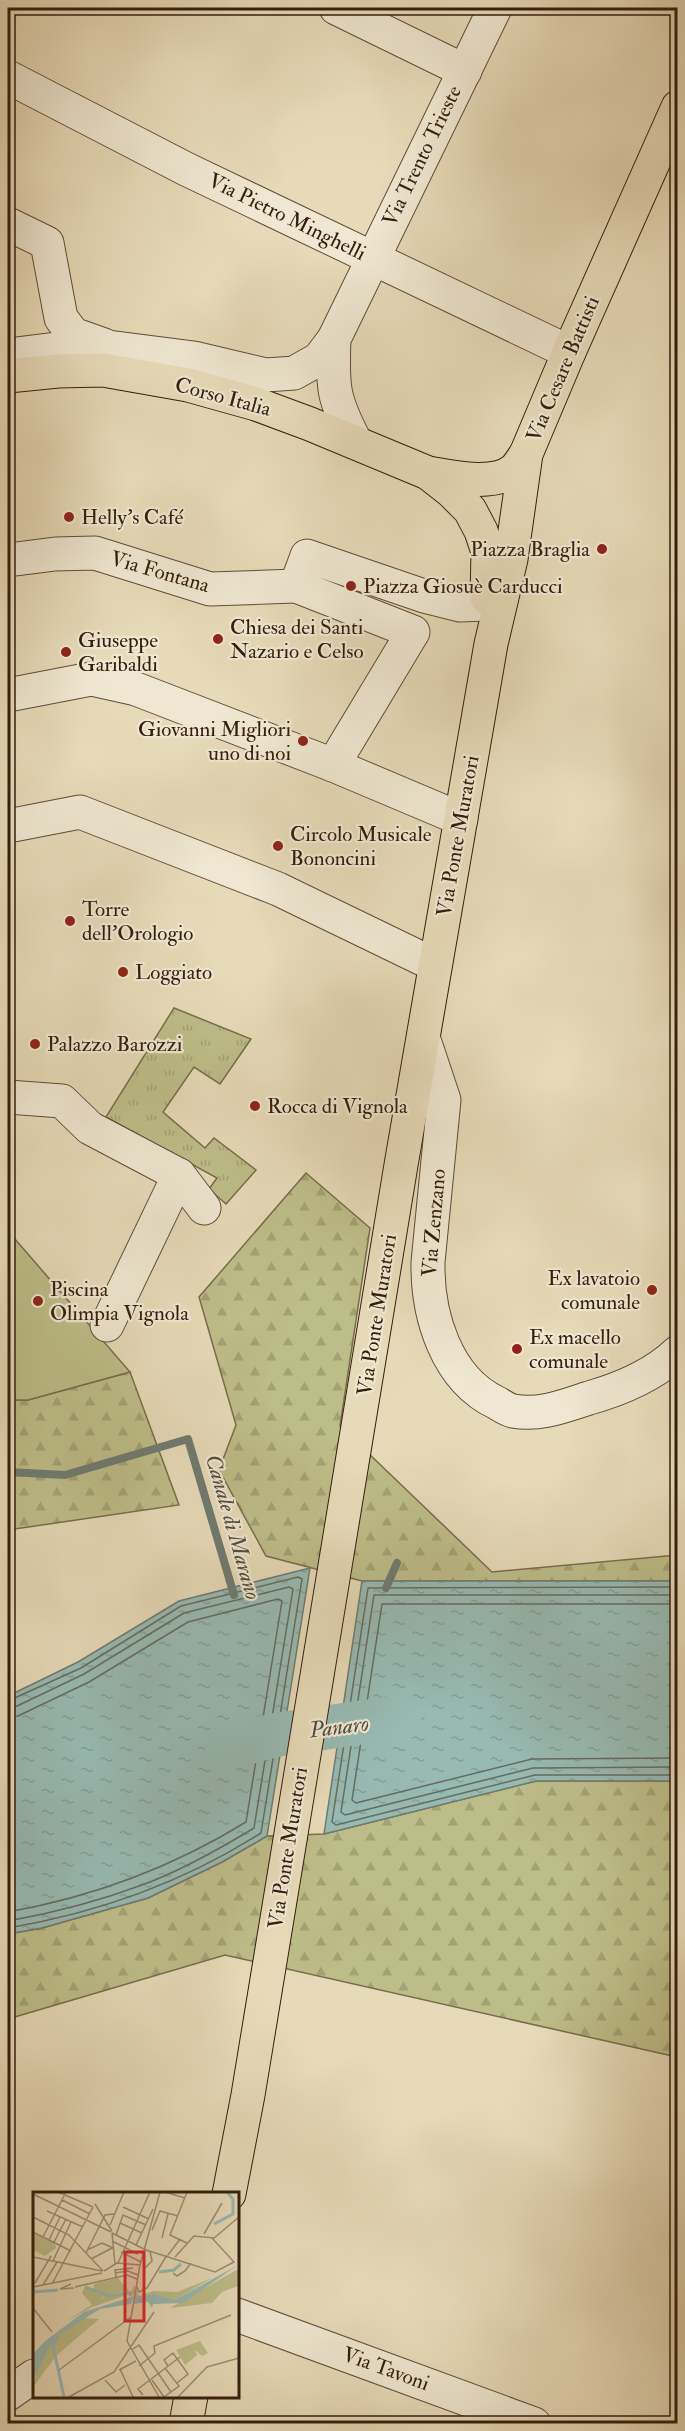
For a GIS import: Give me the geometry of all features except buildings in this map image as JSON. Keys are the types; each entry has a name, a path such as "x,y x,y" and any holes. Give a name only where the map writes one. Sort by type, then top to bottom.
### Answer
{"main road":[{"name":"Via Cesare Battisti","path":"491,644 511,559 526,453 678,108"},
{"name":"Corso Italia","path":"8,376 58,371 103,370 188,385 255,404 355,441 428,473 470,510 481,531 488,552 487,604 491,644"},
{"name":"Corso Italia","path":"428,473 473,480 496,477 514,470 526,453"},
{"name":"Via Ponte Muratori","path":"229,2192 491,644"},
{"path":"186,2424 191,2398"}],"street":[{"path":"336,8 465,71"},
{"name":"Via Trento Trieste","path":"355,441 339,410 332,381 334,339 371,258 495,8"},
{"name":"Via Pietro Minghelli","path":"8,77 186,169 569,352"},
{"path":"8,224 47,243 61,318 73,334 108,347"},
{"name":"Corso Italia","path":"8,355 56,349 108,347 194,358 266,375 294,373 319,359 334,339"},
{"name":"Via Fontana","path":"8,560 55,554 95,553 210,589 296,586"},
{"path":"333,765 413,632 296,586 307,556 423,596 460,605 487,604"},
{"path":"8,695 91,679 136,688 333,765 460,819"},
{"path":"8,826 80,812 278,889 435,965"},
{"name":"Via Zenzano","path":"423,1040 444,1100 428,1262 428,1286 440,1338 468,1384 484,1397 512,1411 546,1412 612,1391 663,1367 678,1352"},
{"path":"8,1097 62,1101 90,1128 179,1175 204,1208"},
{"path":"107,1325 179,1175"},
{"name":"Via Tavoni","path":"238,2315 534,2424"},
{"path":"8,2394 33,2377"}],"green space":[{"path":"174,1008 251,1039 220,1084 194,1067 163,1112 205,1148 214,1138 256,1170 226,1204 209,1189 217,1178 106,1117"},
{"path":"306,1173 370,1228 340,1426 492,1572 677,1555 677,1581 362,1581 266,1556 219,1470 236,1425 199,1297"},
{"name":"Piscina Olimpia Vignola","path":"8,1231 130,1372 28,1400 8,1400"},
{"path":"130,1372 179,1505 8,1530 8,1400 28,1400"},
{"path":"536,1781 677,1781 677,2057 225,1955 8,2019 8,1934 42,1928 148,1898 222,1862 267,1836 324,1834"}],"water":[{"path":"310,1568 267,1836 222,1862 148,1898 42,1928 8,1934 8,1696 78,1662 179,1601"},
{"path":"362,1581 677,1581 677,1781 536,1781 324,1834"}],"waterway":[{"name":"Canale di Marano","path":"8,1472 65,1475 188,1439 234,1595"},
{"path":"386,1588 397,1563"},
{"name":"Panaro","path":"227,1748 275,1735 399,1717"}],"place":[{"name":"Helly's Café","path":"69,517"},
{"name":"Piazza Braglia","path":"602,549"},
{"name":"Piazza Giosuè Carducci","path":"351,586"},
{"name":"Chiesa dei Santi Nazario e Celso","path":"218,639"},
{"name":"Giuseppe Garibaldi","path":"66,652"},
{"name":"Giovanni Migliori uno di noi","path":"303,741"},
{"name":"Circolo Musicale Bononcini","path":"278,846"},
{"name":"Torre dell'Orologio","path":"70,921"},
{"name":"Loggiato","path":"123,972"},
{"name":"Palazzo Barozzi","path":"35,1044"},
{"name":"Rocca di Vignola","path":"255,1106"},
{"name":"Ex lavatoio comunale","path":"652,1290"},
{"name":"Piscina Olimpia Vignola","path":"38,1301"},
{"name":"Ex macello comunale","path":"517,1349"}]}
